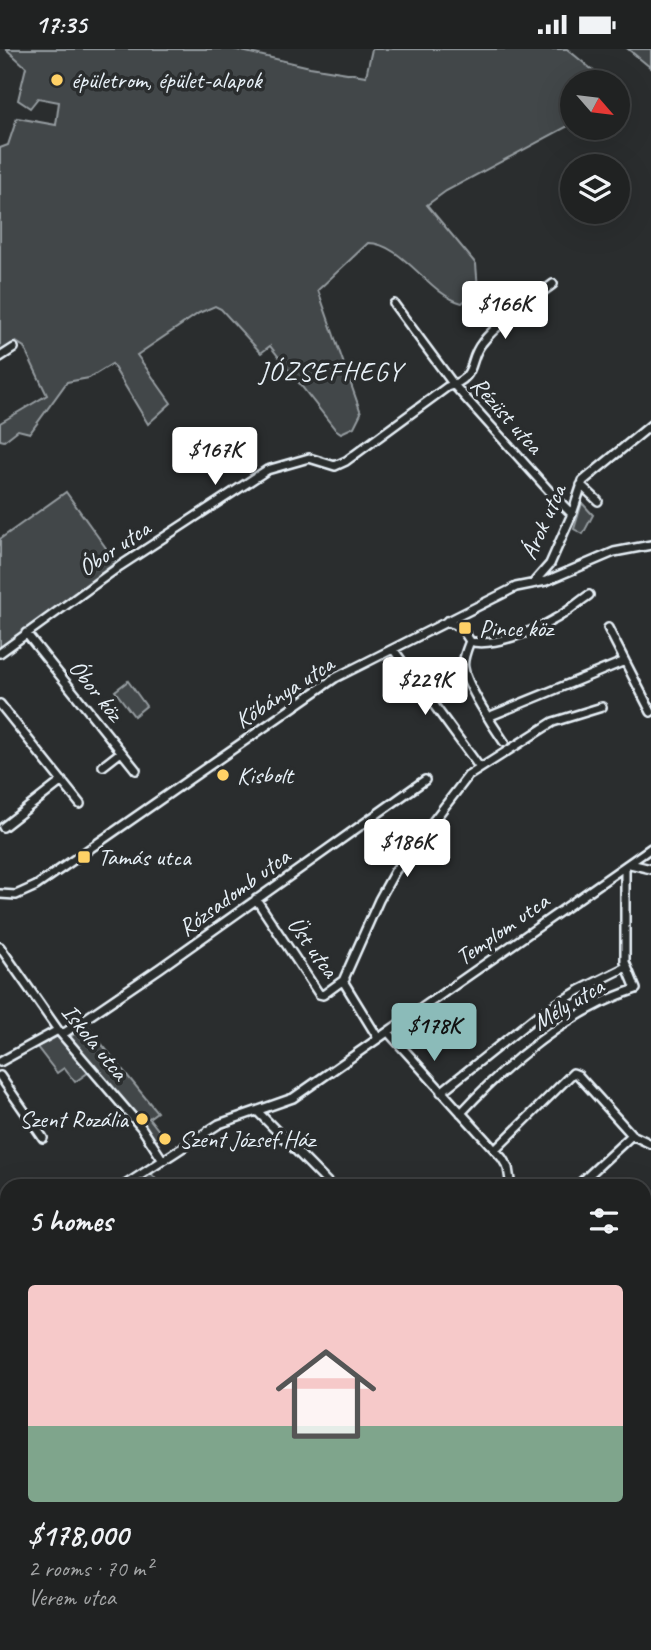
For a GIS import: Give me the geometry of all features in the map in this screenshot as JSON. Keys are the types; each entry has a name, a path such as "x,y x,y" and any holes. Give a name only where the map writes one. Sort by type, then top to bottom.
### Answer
{"street":[{"name":"Óbor utca","path":"0,653 120,566 267,470 309,458 340,465 469,373 481,343 553,284"},
{"name":"Rézüst utca","path":"394,305 454,385 572,514"},
{"path":"0,356 14,348"},
{"name":"Árok utca","path":"535,581 550,564 572,514 581,485 590,474 651,425"},
{"path":"581,485 598,501"},
{"name":"Kőbánya utca","path":"0,894 16,895 36,886 335,678 516,587 535,581 546,581 614,552 651,545"},
{"path":"447,621 462,629 470,641 476,643 500,640 551,622 589,595"},
{"path":"608,628 651,712"},
{"name":"Óbor köz","path":"26,633 136,770"},
{"path":"470,641 464,668 488,717 504,742"},
{"path":"393,649 480,768"},
{"path":"488,717 625,661"},
{"path":"0,704 80,804"},
{"path":"378,1038 344,980 366,927 396,871 468,776 553,722 602,707"},
{"path":"103,766 121,752"},
{"name":"Rózsadomb utca","path":"0,1062 61,1032 160,968 425,780"},
{"path":"4,827 62,781"},
{"name":"Templom utca","path":"133,1179 219,1123 293,1098 651,848"},
{"path":"441,1091 535,1017 626,967 628,865 651,869"},
{"name":"Üst utca","path":"256,899 319,994 323,995 344,980"},
{"name":"Iskola utca","path":"0,947 61,1032 141,1128 162,1159"},
{"name":"Mély utca","path":"461,1113 500,1073 562,1027 604,1001 636,989 626,967"},
{"path":"388,1032 495,1150 508,1168 510,1179"},
{"path":"495,1150 573,1073 578,1075 632,1135 651,1144"},
{"path":"0,1076 43,1138"},
{"path":"257,1111 324,1179"},
{"path":"585,1179 632,1135"}],"shaded area":[{"path":"6,49 233,49 310,67 366,76 372,49 567,49 592,70 560,70 560,130 446,191 427,205 476,264 478,289 462,303 438,290 393,251 368,243 318,290 361,413 354,427 341,433 335,429 270,346 261,353 221,309 215,306 199,313 137,355 171,403 148,424 112,364 89,378 67,382 30,433 18,430 4,441 0,440 0,423 47,395 24,347 16,342 0,351 0,148 8,145 17,118 56,125 59,102 38,98 30,108 18,100 26,67"},
{"path":"628,49 651,49 651,68"},
{"path":"66,492 116,562 0,649 0,539"},
{"path":"582,503 593,515 583,534 574,529"},
{"path":"128,681 146,706 134,716 115,691"},
{"path":"87,1026 157,1112 149,1118 163,1136 155,1142 70,1037"},
{"path":"58,1036 89,1072 75,1082 64,1068 57,1073 37,1047"},
{"path":"151,1173 156,1179 143,1179"}],"place":[{"name":"épületrom, épület-alapok","path":"57,80"},
{"name":"Pince köz","path":"465,628"},
{"name":"Kisbolt","path":"223,775"},
{"name":"Tamás utca","path":"84,857"},
{"name":"Szent Rozália","path":"142,1119"},
{"name":"Szent József Ház","path":"165,1139"}],"district":[{"name":"JÓZSEFHEGY","path":"331,371"}]}
